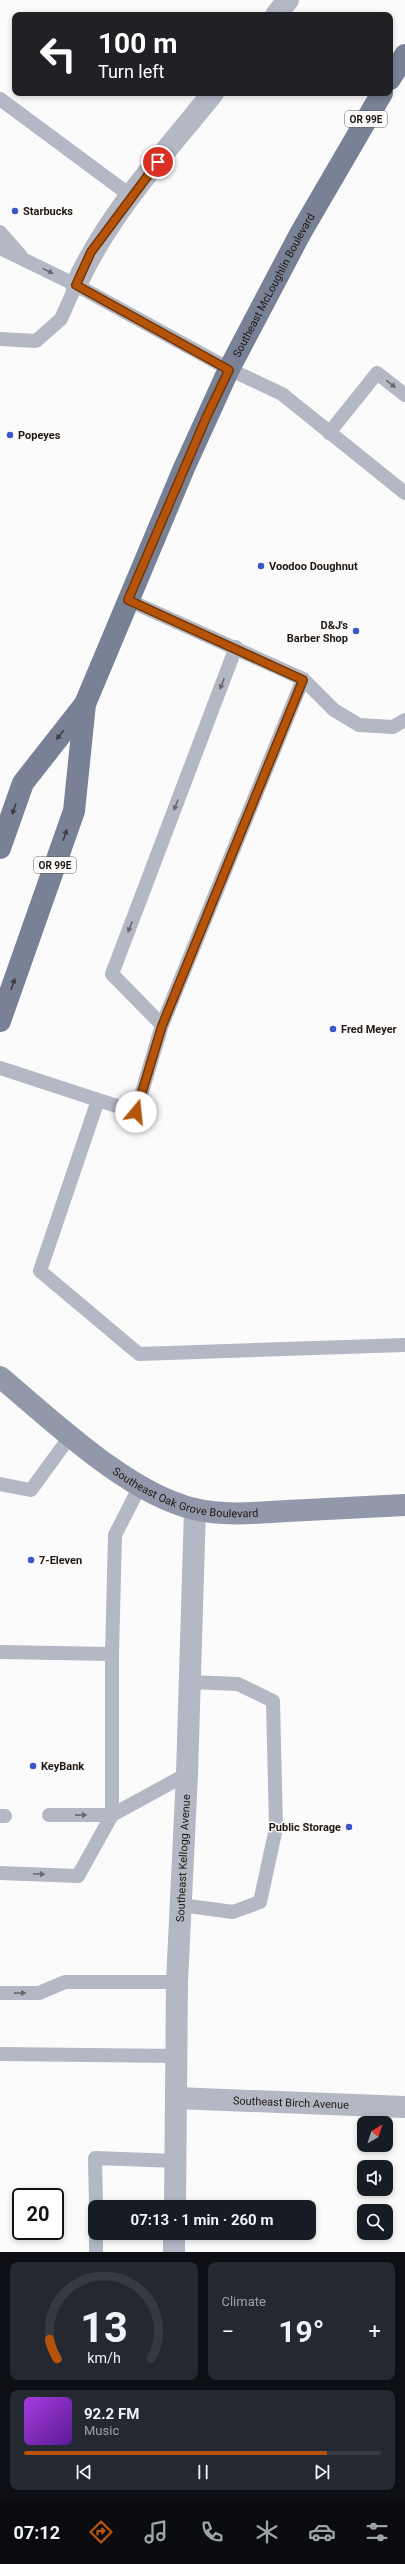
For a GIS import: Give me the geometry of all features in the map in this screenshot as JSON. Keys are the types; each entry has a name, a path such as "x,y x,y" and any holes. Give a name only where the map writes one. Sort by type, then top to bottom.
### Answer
{"main road":[{"path":"393,74 405,55"},
{"name":"Southeast McLoughlin Boulevard","path":"0,848 23,783 85,704 205,420 229,370 300,234 380,96"},
{"name":"Southeast McLoughlin Boulevard","path":"0,1021 74,811 85,704"},
{"name":"Southeast Oak Grove Boulevard","path":"0,1377 71,1434 140,1486 175,1503 195,1509 237,1514 405,1505"}],"street":[{"path":"278,12 288,0"},
{"path":"76,285 91,252 131,196 211,96"},
{"name":"Southeast Kellogg Avenue","path":"175,2200 177,2161 177,1982 187,1774 195,1509"},
{"name":"Southeast Birch Avenue","path":"176,2098 405,2107"},
{"path":"174,2240 174,2252"}],"lane":[{"path":"0,99 131,196"},
{"path":"0,232 24,260"},
{"path":"0,248 76,285 229,370 282,394 405,493"},
{"path":"0,339 36,341 61,319 76,285"},
{"path":"329,433 377,373 405,395"},
{"path":"128,600 236,647 303,680 334,710 359,725 393,727 405,720"},
{"path":"162,1026 112,974 236,647"},
{"path":"0,1068 136,1112 162,1026 303,680"},
{"path":"98,1100 40,1271 139,1354 405,1345"},
{"path":"0,1484 31,1490 71,1434"},
{"path":"0,1873 78,1876 112,1814 112,1654 115,1535 140,1486"},
{"path":"0,1652 112,1654"},
{"path":"181,1905 233,1912 260,1902 276,1828 273,1701 238,1684 190,1682"},
{"path":"49,1815 112,1814 187,1774"},
{"path":"0,1993 39,1993 65,1982 177,1982"},
{"path":"0,2054 177,2056"},
{"path":"96,2200 95,2158 177,2161"},
{"path":"96,2240 96,2252"}],"place":[{"name":"Starbucks","path":"15,211"},
{"name":"Popeyes","path":"10,435"},
{"name":"Voodoo Doughnut","path":"261,566"},
{"name":"D&J's Barber Shop","path":"356,631"},
{"name":"Fred Meyer","path":"333,1029"},
{"name":"7-Eleven","path":"31,1560"},
{"name":"KeyBank","path":"33,1766"},
{"name":"Public Storage","path":"349,1827"}],"route":[{"path":"136,1112 162,1026 303,680 236,647 128,600 211,406 229,370 76,285 91,252 131,196 158,162"}]}
